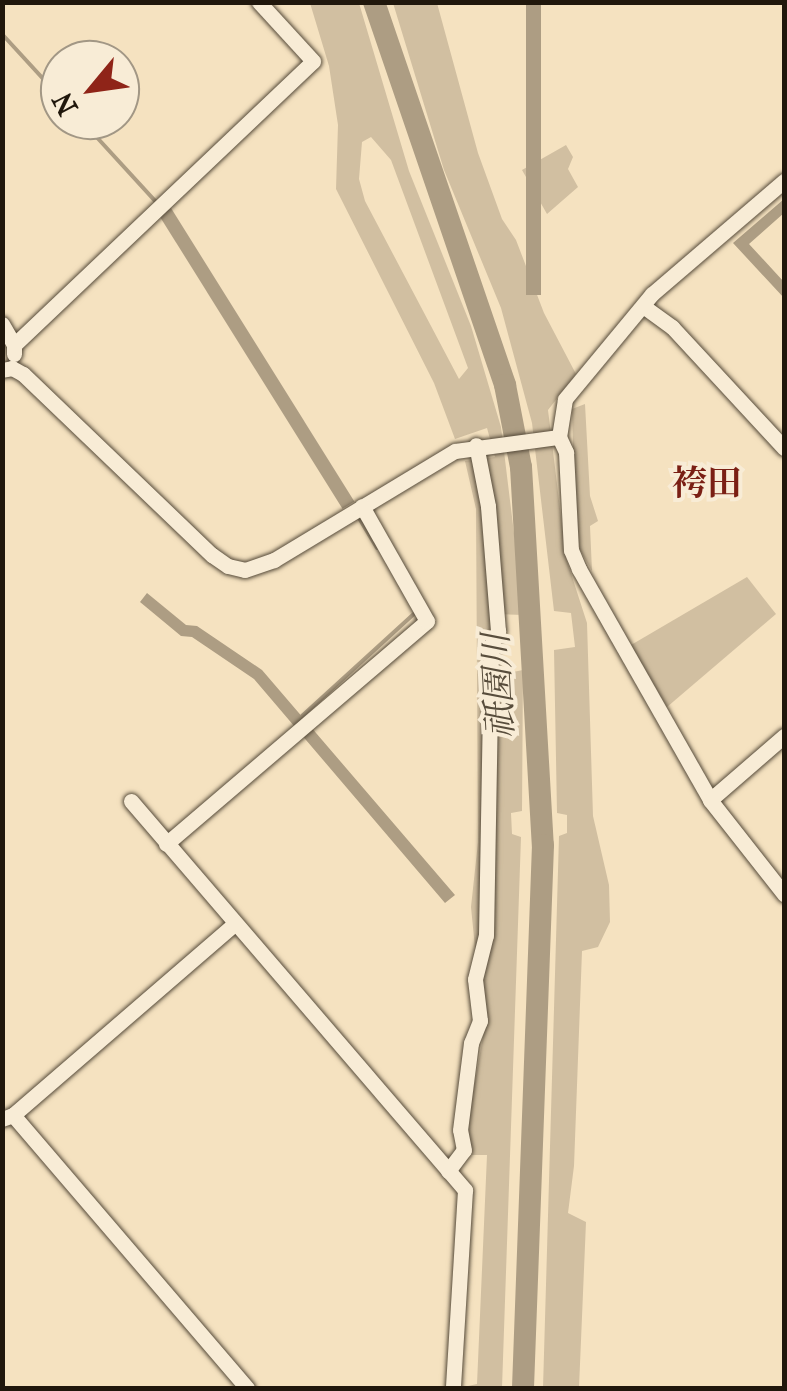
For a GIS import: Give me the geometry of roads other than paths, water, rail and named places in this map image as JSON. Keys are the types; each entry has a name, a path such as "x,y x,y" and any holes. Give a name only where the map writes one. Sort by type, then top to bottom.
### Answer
{"street":[{"path":"259,2 313,61 14,345 7,369 228,566 258,568 438,459 476,445 556,436"},
{"path":"784,182 643,306 565,399 556,436 566,452 571,550 710,800 784,894"},
{"path":"643,306 672,327 784,448"},
{"path":"2,324 14,345"},
{"path":"448,1172 464,1150 460,1130 471,1043 480,1021 475,979 486,934 491,645 498,631 488,506 476,445"},
{"path":"166,844 427,621 362,506"},
{"path":"710,800 784,736"},
{"path":"131,801 465,1190 453,1388"},
{"path":"234,925 8,1117 247,1388"}],"waterway":[{"name":"祇園川","path":"374,2 505,385 521,467 543,845 523,1388"},
{"path":"2,34 40,75"},
{"path":"99,140 158,204"},
{"path":"359,518 377,548"},
{"path":"302,716 416,612"}],"district":[{"name":"袴田","path":"707,484"}]}
